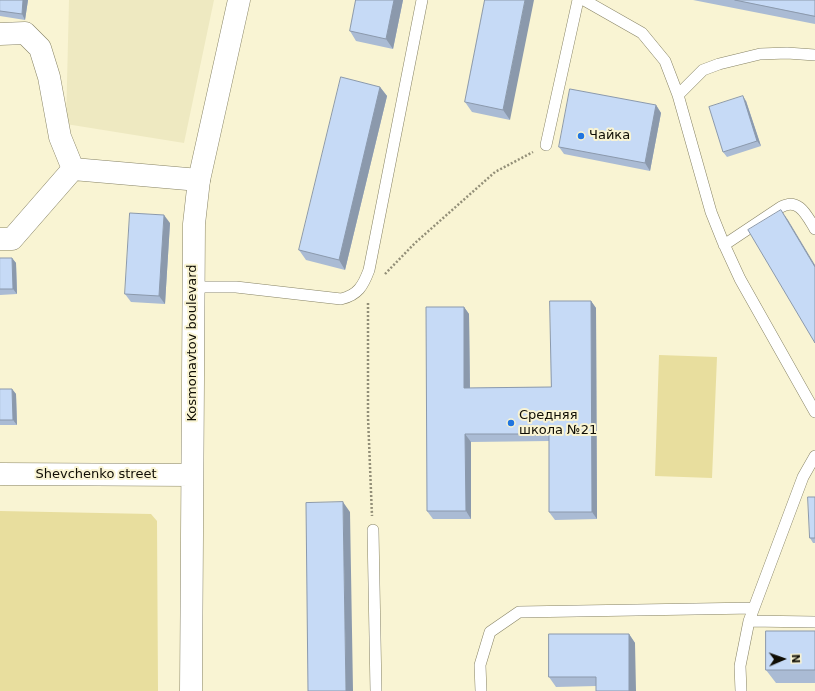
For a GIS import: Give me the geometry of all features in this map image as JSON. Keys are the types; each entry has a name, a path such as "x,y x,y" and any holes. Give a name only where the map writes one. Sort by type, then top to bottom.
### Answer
{"street":[{"name":"Kosmonavtov boulevard","path":"191,691 194,224 199,180 239,0"},
{"path":"0,34 25,33 40,48 49,77 60,137 73,169"},
{"path":"73,169 199,180"},
{"path":"6,239 73,169"},
{"name":"Shevchenko street","path":"0,474 192,475"}],"lane":[{"path":"193,287 236,287 341,299 352,296 364,284 369,270 422,0"},
{"path":"546,145 578,0"},
{"path":"584,0 642,33 665,61 678,95 711,212 724,245 740,279 815,412"},
{"path":"678,95 703,70 720,64 760,54 815,55"},
{"path":"724,245 785,205 799,206 804,211 815,229"},
{"path":"741,691 740,666 754,608 803,477 815,456"},
{"path":"803,477 815,477"},
{"path":"373,530 376,691"},
{"path":"481,691 480,665 490,632 519,612 754,608"},
{"path":"750,622 815,622"}],"path":[{"path":"373,530 368,417 368,306 364,284 384,275 433,227 495,172 546,145"}],"shaded area":[{"path":"69,0 214,0 184,143 66,124"},
{"path":"659,355 717,357 712,478 655,476"},
{"path":"0,511 151,514 157,521 158,691 0,691"}],"building":[{"path":"0,0 23,0 22,14 0,11"},
{"path":"356,0 394,0 386,39 350,31"},
{"path":"485,0 525,0 503,110 465,102"},
{"path":"735,0 815,0 815,16"},
{"path":"341,77 380,87 339,260 299,250"},
{"path":"570,89 656,105 645,163 559,147"},
{"path":"743,96 757,141 723,152 709,107"},
{"path":"781,210 815,267 815,343 748,230"},
{"path":"130,213 164,215 159,296 125,294"},
{"path":"0,258 12,258 13,289 0,289"},
{"path":"550,301 591,301 592,512 549,512 549,434 465,434 466,511 427,511 426,307 464,307 464,388 551,387"},
{"path":"0,389 12,389 13,420 0,420"},
{"path":"808,497 815,497 815,538 810,538"},
{"path":"343,502 346,691 308,691 306,503"},
{"path":"766,631 815,631 815,670 766,670"},
{"path":"549,634 629,634 629,691 596,691 596,677 549,677"}],"place":[{"name":"Чайка","path":"581,136"},
{"name":"Средняя школа №21","path":"511,423"}]}
